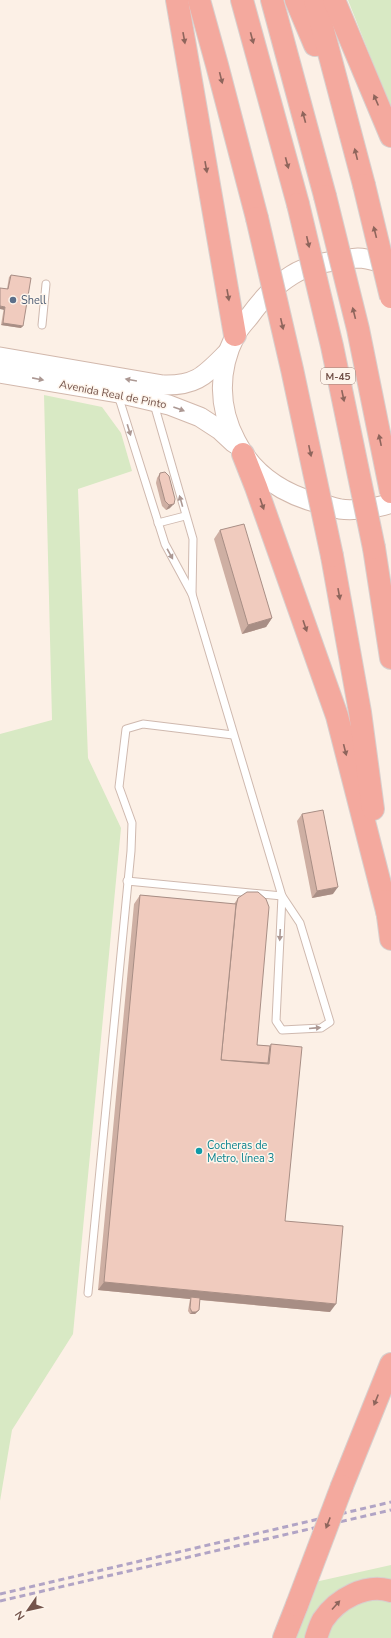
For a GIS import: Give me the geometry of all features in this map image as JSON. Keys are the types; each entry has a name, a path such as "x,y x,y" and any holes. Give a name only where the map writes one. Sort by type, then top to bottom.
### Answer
{"highway":[{"path":"177,0 232,344"},
{"path":"199,0 218,65 257,218 292,369 332,556 360,712 391,939"},
{"name":"M-45","path":"242,0 298,204 332,346 374,548 391,658"},
{"name":"M-45","path":"272,0 325,196 358,329 391,492"},
{"path":"296,0 348,124"},
{"path":"315,0 364,185 391,297"},
{"path":"334,0 391,136"},
{"path":"241,451 256,487 337,716 388,914"},
{"path":"284,1638 342,1486 391,1364"},
{"path":"316,1638 322,1621 341,1600 360,1593 381,1588 391,1592"}],"main road":[{"path":"391,265 360,258 327,261 293,274 264,296 232,344 222,378 222,399 226,421 241,451 255,469 270,482 298,497 342,509 381,507 391,503"},
{"name":"Avenida Real de Pinto","path":"2,370 174,386 192,382 203,376 232,344"},
{"name":"Avenida Real de Pinto","path":"2,370 118,393 169,405 200,417 220,430 241,451"}],"lane":[{"path":"42,325 46,284"},
{"path":"118,393 165,544 192,594 282,896 300,923 330,1022 321,1028 282,1030 276,1021 282,896"},
{"path":"153,401 193,540 192,594"},
{"path":"158,523 185,516"},
{"path":"88,1293 132,824 119,787 126,730 143,724 233,735"},
{"path":"127,881 282,896"}],"green space":[{"path":"348,0 391,0 391,109"},
{"path":"44,395 102,407 121,433 132,471 78,489 88,758 121,828 73,1334 12,1430 0,1501 0,734 52,720"},
{"path":"391,1565 391,1638 294,1638 315,1582"}],"building":[{"name":"Shell","path":"11,275 31,278 23,326 3,323 5,307 0,306 0,288 8,289"},
{"path":"165,472 169,476 175,499 174,504 169,505 165,501 159,478 160,473"},
{"path":"244,524 272,618 248,625 220,530"},
{"path":"323,810 338,887 317,891 302,814"},
{"path":"247,892 258,892 266,899 269,907 257,1045 270,1046 268,1063 221,1060 236,906 238,898"},
{"name":"Cocheras de Metro, línea 3","path":"140,895 236,904 221,1060 269,1064 271,1044 302,1047 285,1221 343,1226 336,1304 104,1282"},
{"path":"191,1297 200,1298 199,1310 196,1312 192,1312 190,1308"}],"railway":[{"path":"0,1594 391,1502"},
{"path":"0,1601 391,1510"}],"place":[{"name":"Shell","path":"13,300"},
{"name":"Cocheras de Metro, línea 3","path":"199,1151"}]}
